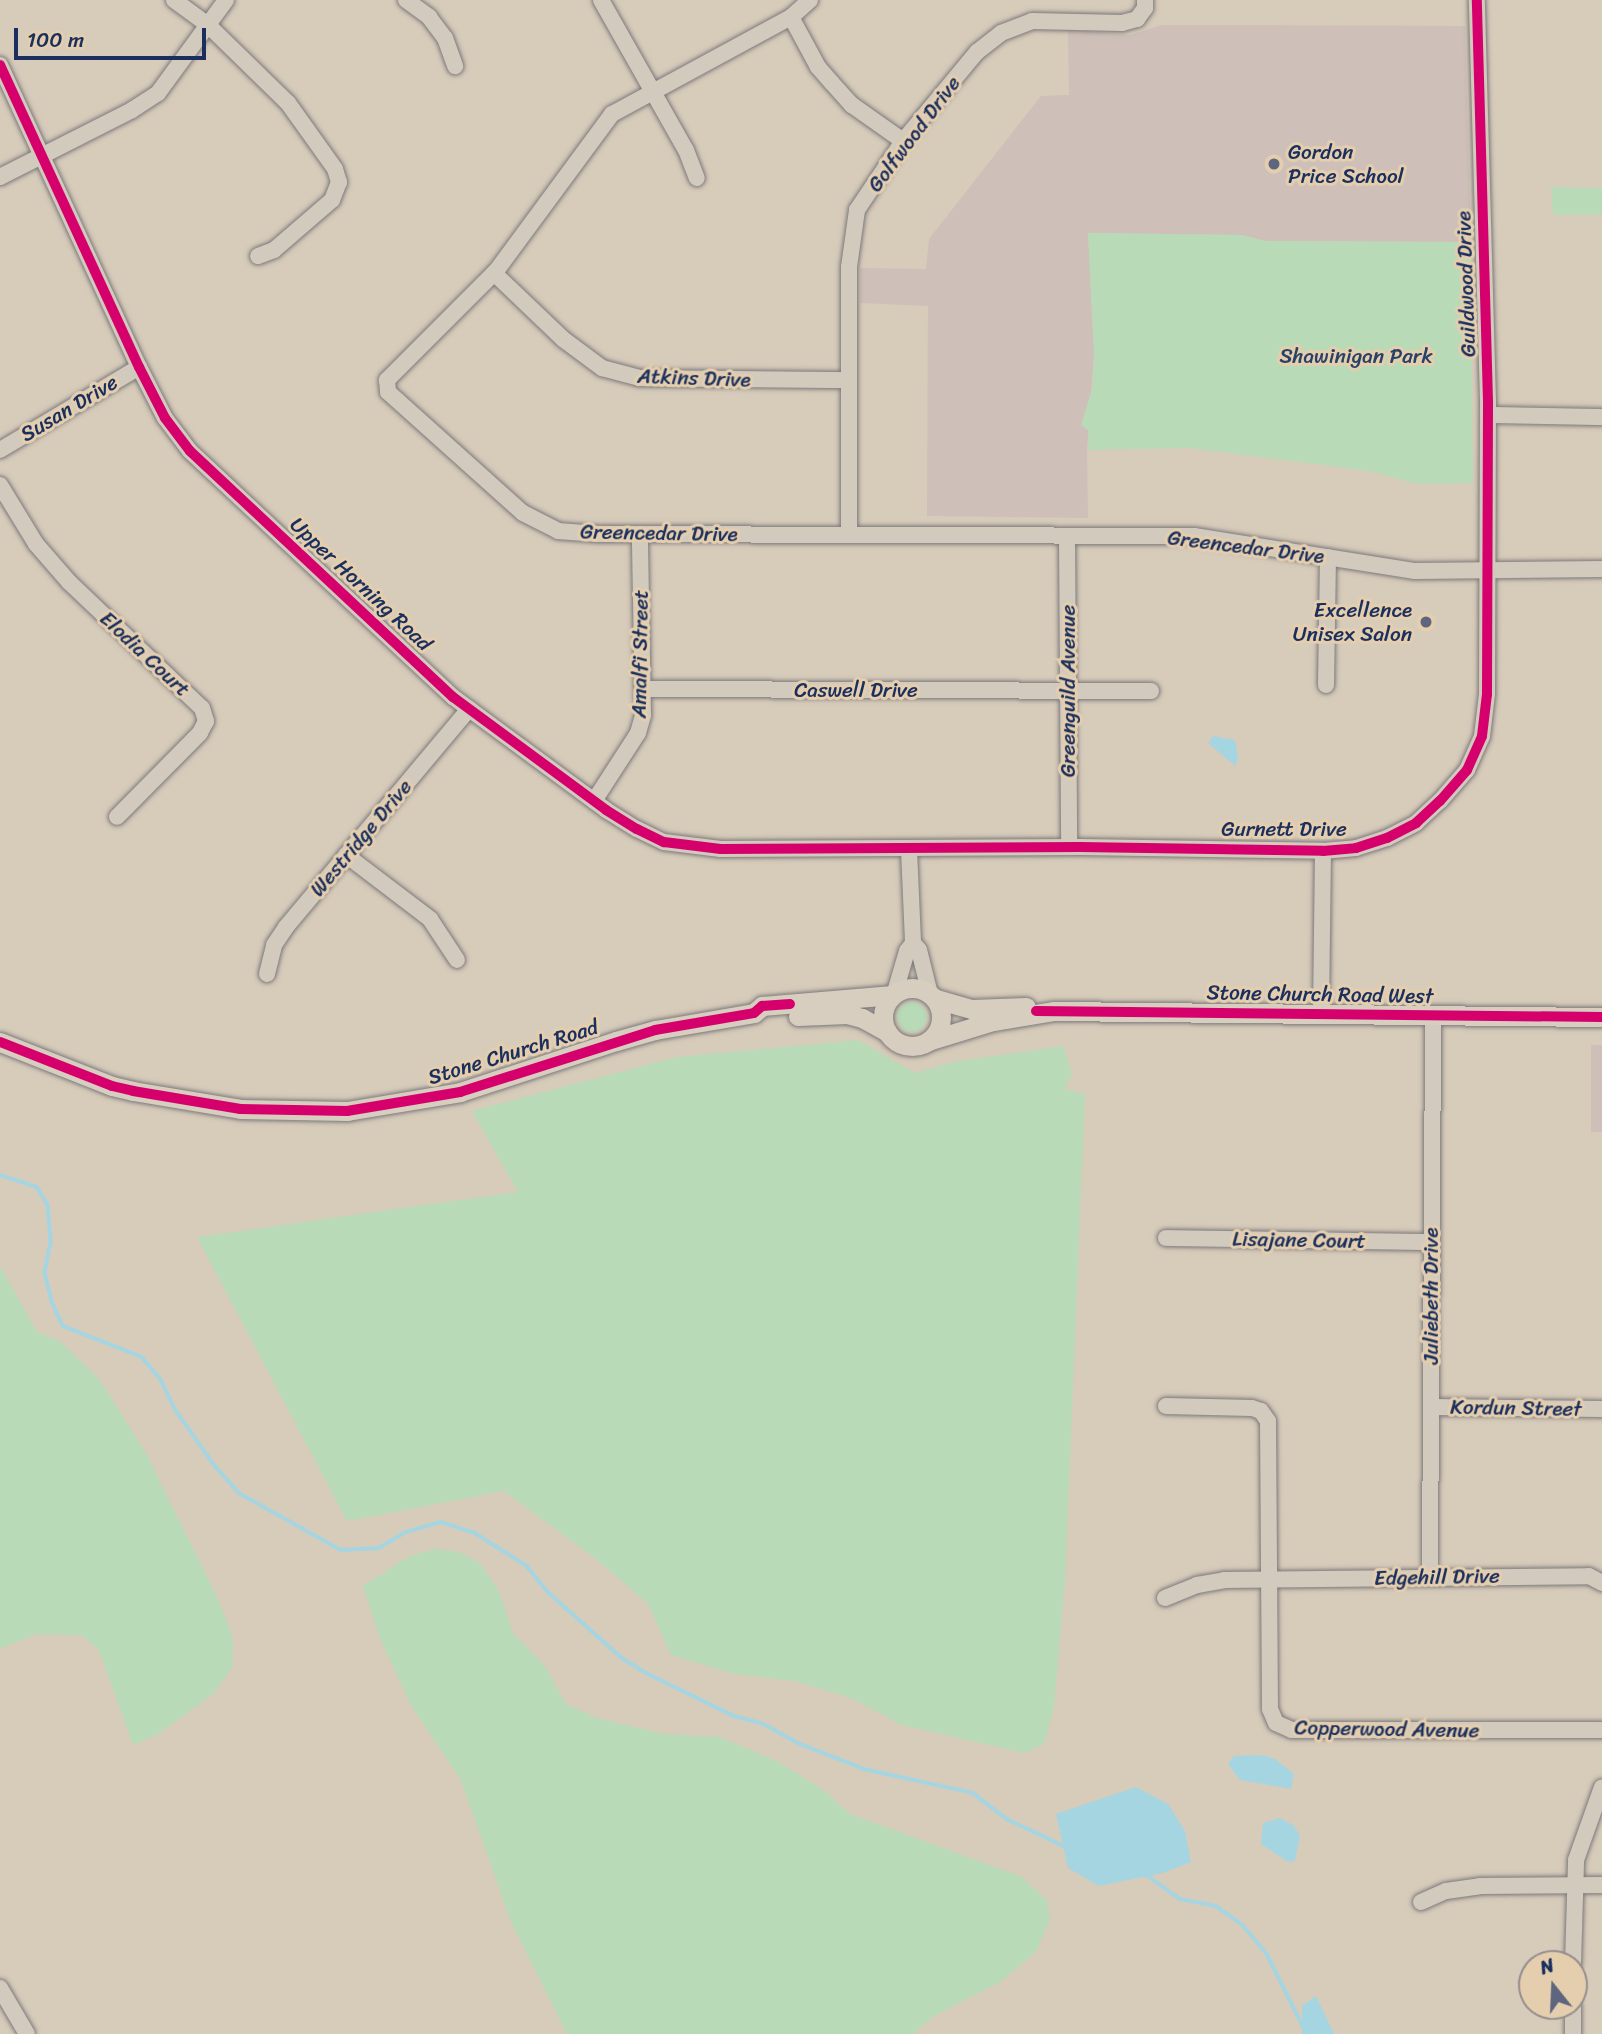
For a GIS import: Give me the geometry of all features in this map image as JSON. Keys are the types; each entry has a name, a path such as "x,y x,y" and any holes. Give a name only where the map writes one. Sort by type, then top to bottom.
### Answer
{"main road":[{"path":"910,987 960,1008 1022,1006 1037,1011 905,1045 887,1032 883,1012 894,993 910,987"},
{"name":"Stone Church Road","path":"0,1042 100,1082 133,1091 240,1109 347,1111 460,1092 642,1034 754,1013 762,1006 894,993"},
{"path":"928,1041 941,1022 941,1012 933,997"},
{"name":"Stone Church Road West","path":"1037,1011 1602,1017"},
{"name":"Stone Church Road","path":"754,1013 762,1020 847,1014 862,1018 887,1032"}],"street":[{"path":"174,0 208,25 288,103 335,169 339,182 332,200 274,250 257,256"},
{"path":"0,177 132,110 158,93 226,0"},
{"path":"406,0 429,17 445,38 455,66"},
{"path":"601,0 686,150 697,178"},
{"name":"Greencedar Drive","path":"810,0 791,17 651,90 612,114 494,273 387,380 388,392 523,513 558,531 640,535 1194,536 1415,571 1485,568 1602,569"},
{"name":"Golfwood Drive","path":"849,535 851,237 857,210 902,141 977,52 1001,33 1032,21 1122,23 1137,19 1145,8 1145,0"},
{"name":"Guildwood Drive","path":"1477,0 1488,415 1485,568"},
{"path":"791,17 818,67 845,98 875,124 902,141"},
{"name":"Upper Horning Road","path":"0,65 41,158 165,418 190,451 469,709 594,801 637,829 664,842 721,849 909,850"},
{"name":"Atkins Drive","path":"494,273 563,339 602,368 640,378 848,380"},
{"name":"Susan Drive","path":"0,450 139,367"},
{"path":"1488,415 1602,417"},
{"name":"Elodia Court","path":"0,485 36,544 69,582 202,708 206,721 200,733 117,817"},
{"name":"Amalfi Street","path":"594,801 638,733 643,715 640,535"},
{"name":"Greenguild Avenue","path":"1067,536 1069,847"},
{"path":"1326,685 1328,557"},
{"name":"Gurnett Drive","path":"909,850 1069,847 1323,851 1356,848 1388,838 1416,822 1440,801 1467,769 1482,736 1487,694 1485,568"},
{"name":"Caswell Drive","path":"644,690 1151,691"},
{"name":"Westridge Drive","path":"267,975 274,945 469,709"},
{"path":"909,850 913,943 919,950 933,997"},
{"path":"1321,1013 1323,851"},
{"path":"346,855 430,919 457,960"},
{"path":"894,993 907,951 913,943"},
{"name":"Juliebeth Drive","path":"1430,1576 1433,1015"},
{"name":"Lisajane Court","path":"1166,1238 1431,1242"},
{"name":"Copperwood Avenue","path":"1166,1406 1252,1408 1267,1418 1270,1709 1276,1723 1292,1730 1602,1730"},
{"name":"Kordun Street","path":"1431,1408 1602,1409"},
{"name":"Edgehill Drive","path":"1165,1598 1208,1582 1430,1576 1589,1576 1602,1583"},
{"path":"1573,1950 1575,1885 1581,1841 1602,1787"},
{"path":"1421,1902 1446,1891 1480,1886 1602,1885"},
{"path":"0,1988 27,2034"}],"shaded area":[{"path":"1162,25 1465,26 1471,242 1266,241 1241,235 1088,233 1094,353 1087,450 1088,518 927,516 928,306 860,303 860,268 926,269 929,239 1041,96 1069,95 1068,30 1130,35"},
{"path":"1591,1045 1602,1045 1602,1132 1591,1132"}],"green space":[{"path":"1551,187 1602,188 1602,215 1553,215"},
{"name":"Shawinigan Park","path":"1088,233 1241,235 1266,241 1471,242 1473,483 1417,484 1369,471 1190,448 1087,450 1089,431 1081,425 1092,389 1094,353"},
{"path":"912,1002 923,1006 927,1017 923,1028 912,1032 901,1028 897,1017 901,1006"},
{"path":"858,1040 915,1073 958,1061 1063,1046 1072,1074 1064,1089 1085,1094 1065,1579 1054,1708 1044,1744 1024,1753 902,1725 853,1699 795,1681 734,1674 671,1655 648,1604 596,1559 504,1491 347,1521 197,1237 518,1192 472,1111 677,1057"},
{"path":"0,1266 37,1332 60,1341 99,1379 146,1453 219,1601 233,1638 232,1668 213,1694 158,1734 133,1745 99,1650 81,1635 36,1634 0,1649"},
{"path":"433,1549 460,1552 481,1564 499,1591 513,1633 544,1665 566,1704 597,1718 664,1734 720,1737 777,1761 822,1789 850,1814 1020,1876 1047,1900 1050,1919 1036,1952 1000,1982 934,2016 913,2034 567,2034 511,1922 461,1780 412,1707 380,1639 363,1586 408,1557"}],"water":[{"path":"1213,736 1235,740 1238,758 1235,766 1208,743"},
{"path":"1262,1755 1275,1759 1294,1774 1291,1789 1240,1780 1228,1764 1234,1756"},
{"path":"1136,1787 1168,1804 1185,1831 1191,1862 1163,1873 1099,1886 1068,1868 1056,1814"},
{"path":"1280,1818 1293,1825 1300,1835 1295,1861 1288,1862 1261,1844 1263,1823"},
{"path":"1316,1996 1334,2034 1302,2034 1302,2006"}],"waterway":[{"path":"0,1175 37,1187 48,1205 51,1242 45,1273 52,1302 63,1326 142,1357 161,1380 175,1409 215,1466 239,1493 341,1550 379,1548 406,1532 441,1522 475,1533 527,1566 547,1591 622,1658 646,1673 734,1716 764,1724 800,1744 864,1769 973,1793 1007,1819 1066,1847"},
{"path":"1145,1874 1180,1899 1216,1906 1242,1924 1267,1954 1307,2034"}],"cycle path":[{"path":"0,65 139,367 165,418 190,451 453,697 606,810 637,829 664,842 721,849 1080,847 1323,851 1356,848 1387,838 1416,823 1467,770 1482,736 1487,694 1488,401 1477,0"},
{"path":"0,1042 112,1086 133,1091 240,1109 347,1111 460,1092 655,1030 754,1013 762,1006 790,1004"},
{"path":"1036,1011 1602,1017"}],"place":[{"name":"Gordon Price School","path":"1274,164"},
{"name":"Excellence Unisex Salon","path":"1426,622"}]}
